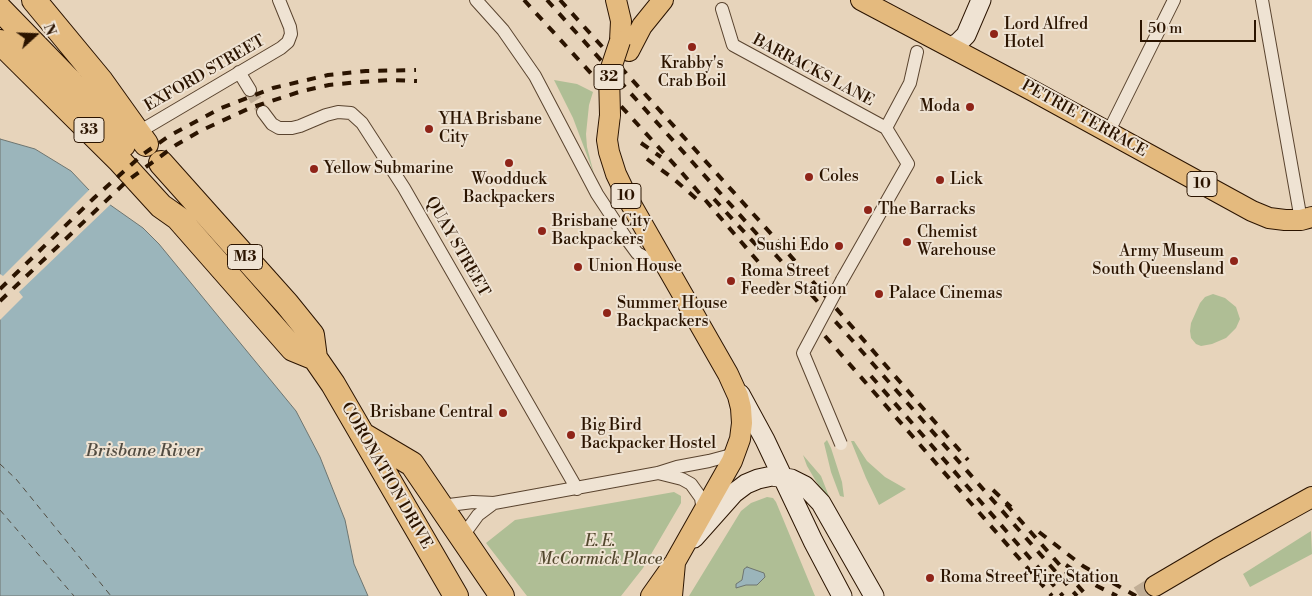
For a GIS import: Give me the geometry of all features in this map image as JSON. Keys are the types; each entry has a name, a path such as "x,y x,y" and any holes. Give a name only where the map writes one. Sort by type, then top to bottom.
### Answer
{"highway":[{"path":"34,0 102,81 142,138"},
{"name":"M3","path":"1,10 68,79 168,198 178,218 293,349 315,358"},
{"name":"33","path":"0,42 119,160 161,206 178,218"},
{"name":"CORONATION DRIVE","path":"161,164 312,335 315,358 333,384 456,596"},
{"path":"362,434 412,464 502,596"}],"main road":[{"name":"32","path":"610,115 609,74 625,46 616,0"},
{"name":"PETRIE TERRACE","path":"861,0 1252,211 1270,218 1307,218"},
{"path":"950,47 961,42 966,35 981,0"},
{"path":"625,46 638,32 657,2"},
{"name":"10","path":"610,115 607,140 612,163 628,199 728,374 741,408 741,432 735,454 676,559 651,596"},
{"path":"728,374 758,426 813,541 842,596"},
{"path":"672,596 676,559 734,492 758,479 782,476 800,483 817,498 874,596"},
{"path":"1155,586 1312,497"}],"street":[{"name":"EXFORD STREET","path":"142,138 239,72 288,42 291,34 290,27 279,0"},
{"path":"476,0 503,30 535,76 580,158 594,190 637,254 668,269"},
{"path":"1108,133 1174,0"},
{"path":"1262,0 1281,111 1307,218"},
{"name":"BARRACKS LANE","path":"722,8 733,45 886,128"},
{"path":"841,444 803,352 908,164 886,128 910,83 917,52"},
{"path":"239,72 250,90"},
{"name":"QUAY STREET","path":"263,112 272,124 279,128 300,126 338,112 351,113 362,123 404,188 577,489"},
{"path":"440,503 449,505 473,502 494,503 658,474 677,466 709,461 735,454"},
{"path":"658,474 691,484 702,500 702,514"},
{"path":"462,537 478,515 494,503"}],"green space":[{"path":"554,80 577,84 593,92 589,105 586,134 587,147 594,174 573,118"},
{"path":"1213,294 1225,298 1236,307 1240,319 1236,328 1226,338 1201,346 1196,344 1191,338 1191,323 1200,303 1205,297"},
{"path":"827,440 842,482 844,497 840,496 831,472 824,443"},
{"path":"851,441 854,441 867,461 885,477 906,489 879,505"},
{"path":"803,455 821,476 832,504 830,505 807,466"},
{"name":"E. E. McCormick Place","path":"674,492 681,496 681,503 643,568 621,596 527,596 486,543 515,520"},
{"name":"E. E. McCormick Place","path":"767,497 773,498 776,502 815,596 689,596 741,511 751,503"},
{"path":"1311,531 1312,554 1250,587 1243,574"}],"water":[{"name":"Brisbane River","path":"0,139 35,149 71,171 89,190 143,228 159,244 296,411 320,457 345,520 354,564 368,596 0,596"},
{"path":"747,567 764,573 765,577 757,585 746,585 736,588 736,584 742,580 744,569"}],"pier":[{"path":"91,188 112,203 19,292 23,297 0,320 0,274 3,276"}],"ferry route":[{"path":"0,464 16,479 111,596"},
{"path":"0,510 74,596"}],"tunnel":[{"path":"250,90 263,112"},
{"path":"1139,596 1155,586"}],"railway":[{"path":"524,0 683,174 779,286"},
{"path":"547,0 852,340 1077,596"},
{"path":"560,0 774,237 968,460"},
{"path":"0,289 94,198 142,155 169,136 221,108 273,88 328,75 366,71 416,70"},
{"path":"0,301 127,181 176,145 200,131 250,108 302,91 329,85 360,82 417,81"},
{"path":"641,143 661,157"},
{"path":"647,159 701,203"},
{"path":"714,199 758,247"},
{"path":"825,336 1052,596"},
{"path":"871,376 1063,596"},
{"path":"993,490 1011,507"},
{"path":"1006,504 1087,596"},
{"path":"1039,532 1083,566 1136,596"},
{"path":"1066,565 1097,586 1117,596"}],"place":[{"name":"Lord Alfred Hotel","path":"994,34"},
{"name":"Krabby's Crab Boil","path":"692,47"},
{"name":"Moda","path":"970,107"},
{"name":"YHA Brisbane City","path":"429,129"},
{"name":"Woodduck Backpackers","path":"509,163"},
{"name":"Yellow Submarine","path":"314,169"},
{"name":"Coles","path":"809,177"},
{"name":"Lick","path":"940,180"},
{"name":"The Barracks","path":"868,210"},
{"name":"Brisbane City Backpackers","path":"542,231"},
{"name":"Chemist Warehouse","path":"907,242"},
{"name":"Sushi Edo","path":"839,246"},
{"name":"Army Museum South Queensland","path":"1234,261"},
{"name":"Union House","path":"578,267"},
{"name":"Roma Street Feeder Station","path":"731,281"},
{"name":"Palace Cinemas","path":"879,294"},
{"name":"Summer House Backpackers","path":"607,313"},
{"name":"Brisbane Central","path":"503,413"},
{"name":"Big Bird Backpacker Hostel","path":"571,435"},
{"name":"Roma Street Fire Station","path":"930,578"}]}
